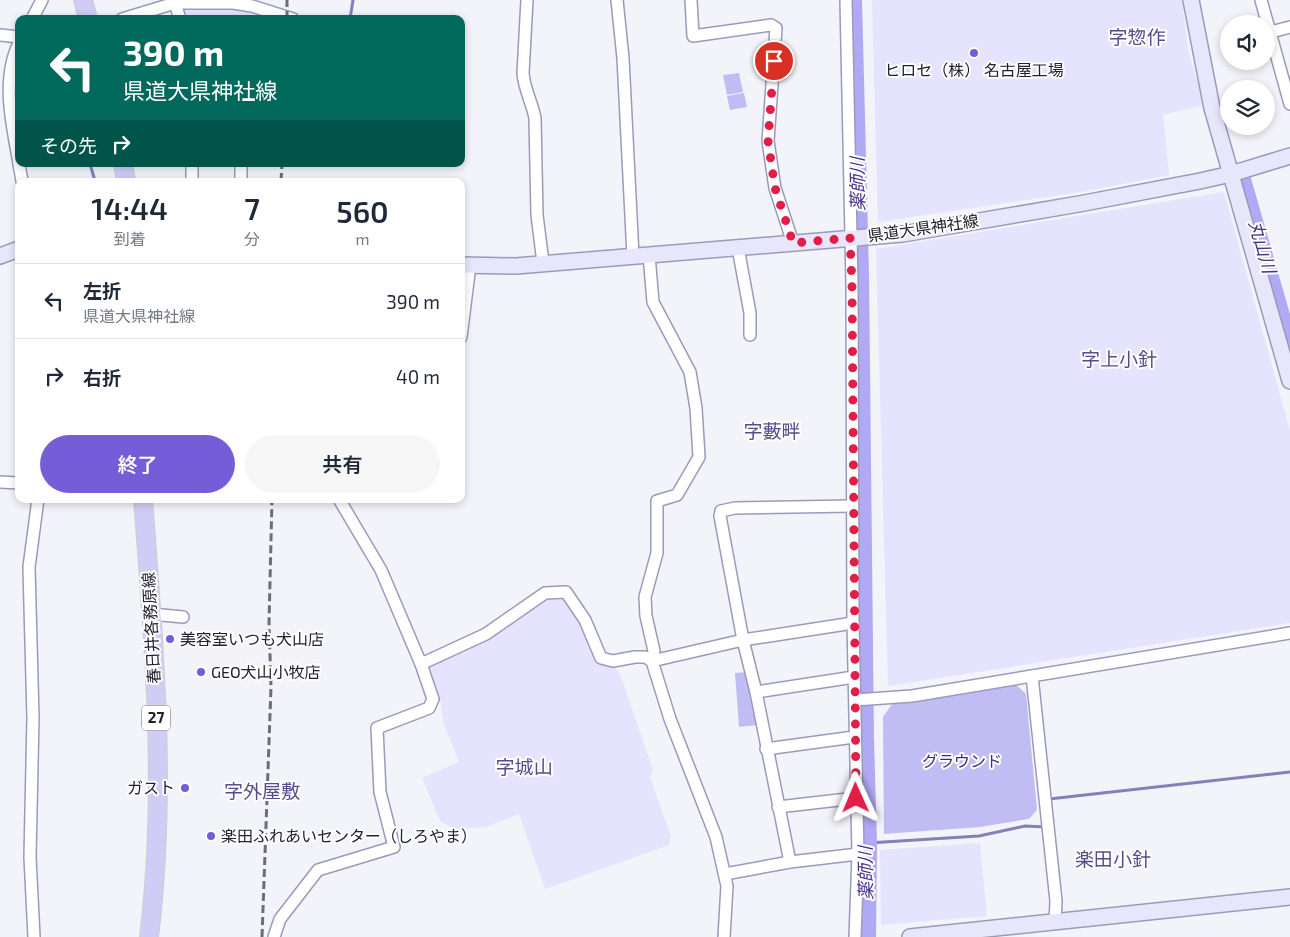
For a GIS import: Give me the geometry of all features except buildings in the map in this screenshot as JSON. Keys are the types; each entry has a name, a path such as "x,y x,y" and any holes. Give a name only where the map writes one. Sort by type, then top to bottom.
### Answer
{"main road":[{"path":"83,0 87,15"},
{"path":"1191,0 1212,108 1290,381"},
{"name":"県道大県神社線","path":"466,265 499,267 543,264 903,234 1070,206 1230,174 1290,156"},
{"path":"0,256 15,250"},
{"name":"春日井各務原線","path":"143,503 151,614 159,811 149,937"},
{"path":"910,937 1290,897"}],"street":[{"path":"34,15 42,0"},
{"path":"527,0 523,73 524,85 533,106 535,118 537,207 543,264"},
{"path":"617,0 623,58 633,256"},
{"path":"691,0 693,36 771,25 776,28 768,141 777,196 793,243"},
{"path":"846,0 852,284 853,622 854,677 857,700 854,737 858,854 855,937"},
{"path":"1261,0 1266,15"},
{"path":"174,1 179,15"},
{"path":"134,15 174,1 233,3 252,6 280,15"},
{"path":"1275,31 1290,27"},
{"path":"0,35 15,37"},
{"path":"1275,47 1290,104"},
{"path":"15,50 12,56 9,78 15,129"},
{"path":"738,248 750,313 750,334"},
{"path":"649,255 653,302 690,372 696,408 699,457 677,495 657,502 657,553 645,597 646,616 654,651 652,661 670,719 710,818 725,874 727,886 724,937"},
{"path":"465,279 466,265"},
{"path":"0,482 15,483"},
{"path":"34,937 30,857 33,718 29,567 37,503"},
{"path":"274,937 280,919 318,870 394,847 380,792 377,728 430,708 433,699 421,664 381,570 341,503"},
{"path":"790,862 756,692 742,640 720,516 721,512 735,508 852,506"},
{"path":"421,664 486,634 546,593 566,592 585,620 601,658 613,661 645,657 652,661 742,640 853,622"},
{"path":"151,614 183,617"},
{"path":"857,700 873,700 1032,676 1290,633"},
{"path":"1032,676 1056,902 1055,923"},
{"path":"756,692 854,677"},
{"path":"766,749 854,737"},
{"path":"778,807 856,798"},
{"path":"725,874 790,862 858,854"}],"shaded area":[{"path":"872,0 1182,0 1188,50 1204,105 1163,115 1169,175 1081,192 878,222"},
{"path":"232,8 257,15 183,15 182,10"},
{"path":"1224,192 1290,431 1290,623 888,686 876,249"},
{"path":"561,596 568,602 581,624 595,662 607,667 615,667 620,674 653,770 650,777 671,837 669,845 545,889 519,814 486,827 454,829 440,821 422,778 459,762 443,722 440,698 428,666 503,631 545,598"},
{"path":"980,843 987,916 881,925 880,850"}],"green space":[{"path":"739,73 743,92 727,95 723,75"},
{"path":"744,93 747,107 730,110 727,96"},
{"path":"749,672 758,725 739,727 735,673"},
{"name":"グラウンド","path":"1014,683 1026,694 1037,810 1029,819 980,827 884,834 883,717 892,704"}],"waterway":[{"path":"351,15 353,0"},
{"name":"薬師川","path":"853,0 860,274 865,740 868,843 867,937"},
{"path":"91,167 94,178"},
{"name":"丸山川","path":"1241,176 1290,347"},
{"path":"1049,799 1290,772"},
{"path":"868,843 979,836 1025,826 1046,827"}],"railway":[{"path":"287,0 287,15"},
{"path":"281,178 282,167"},
{"path":"262,937 271,687 269,623 272,503"}],"place":[{"name":"ヒロセ（株） 名古屋工場","path":"974,53"},
{"name":"美容室いつも犬山店","path":"170,639"},
{"name":"GEO犬山小牧店","path":"201,672"},
{"name":"ガスト","path":"185,788"},
{"name":"楽田ふれあいセンター（しろやま）","path":"211,836"}],"district":[{"name":"字惣作","path":"1137,37"},
{"name":"字上小針","path":"1119,359"},
{"name":"字藪畔","path":"772,431"},
{"name":"字城山","path":"524,767"},
{"name":"字外屋敷","path":"262,791"},
{"name":"楽田小針","path":"1113,859"}],"route":[{"path":"774,61 768,141 775,188 793,243 850,238 852,284 852,545 856,798"}]}
